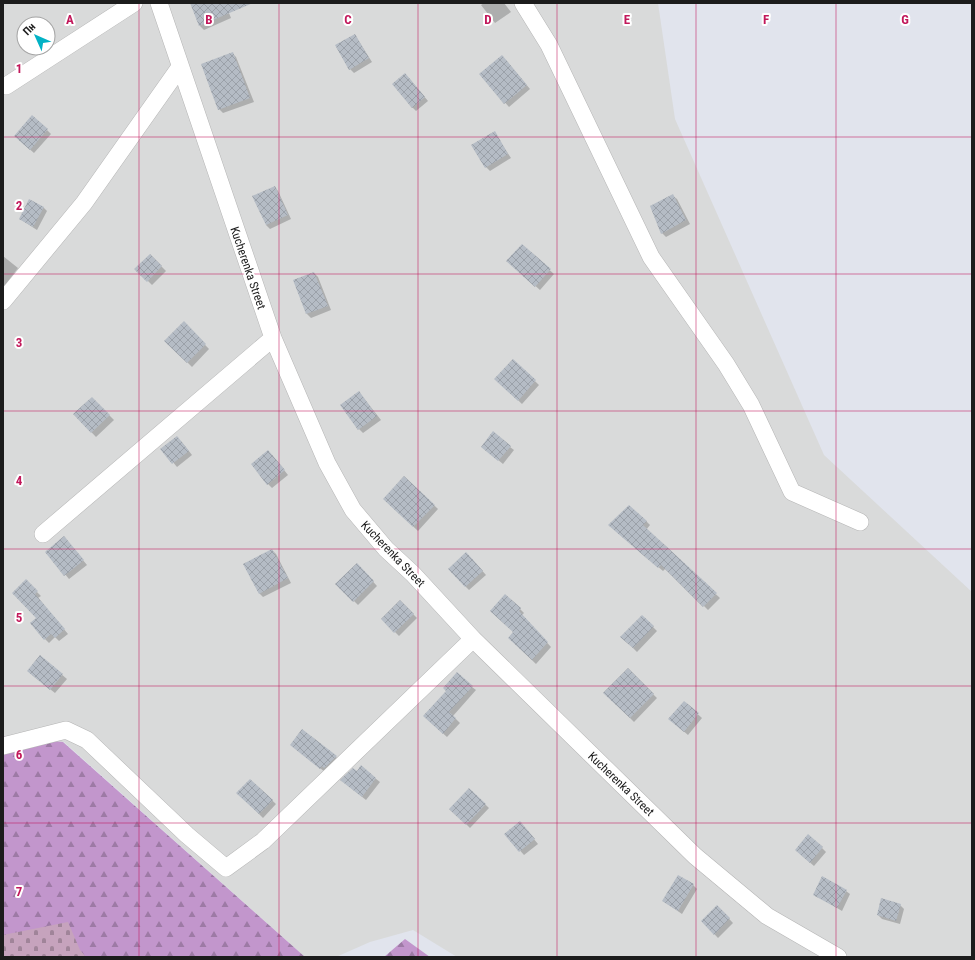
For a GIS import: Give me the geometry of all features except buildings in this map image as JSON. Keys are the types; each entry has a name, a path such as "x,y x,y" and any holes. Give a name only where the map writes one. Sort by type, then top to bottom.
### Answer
{"street":[{"path":"6,86 134,3"},
{"name":"Kucherenka Street","path":"159,3 272,338 327,463 353,510 386,549 413,574 473,639 705,864 768,916 838,957"},
{"path":"523,3 550,45 651,257 726,364 752,405 792,492 860,522"},
{"path":"3,301 84,203 180,67"},
{"path":"43,534 272,338"},
{"path":"3,746 66,730 87,740 187,835 226,868 263,841 473,639"}],"shaded area":[{"path":"3,3 658,3 675,119 824,455 972,592 972,957 457,957 413,930 370,942 336,957 305,957 64,742 3,736"}],"green space":[{"path":"3,736 63,742 305,957 3,957"},
{"path":"68,922 80,950 86,957 3,957 3,935"},
{"path":"405,939 430,957 384,957"}]}
